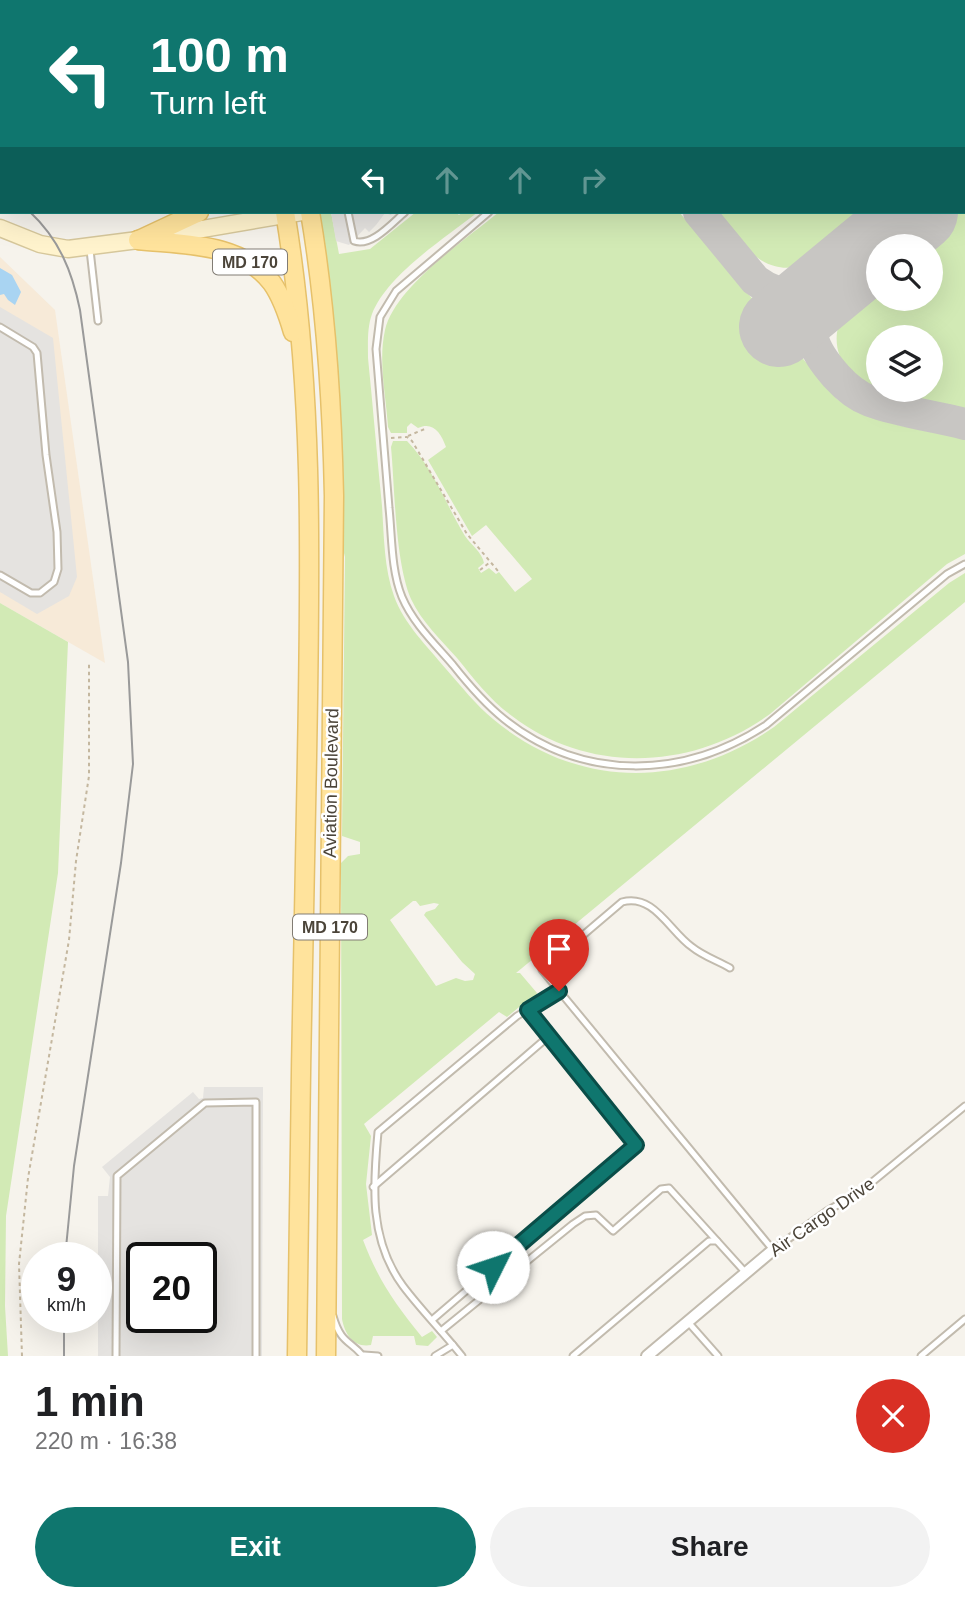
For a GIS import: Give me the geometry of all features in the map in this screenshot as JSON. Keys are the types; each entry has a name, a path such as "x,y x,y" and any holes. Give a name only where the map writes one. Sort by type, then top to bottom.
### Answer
{"main road":[{"path":"138,240 195,214"},
{"name":"MD 170","path":"0,228 19,237 60,249 138,240 285,214"},
{"name":"Aviation Boulevard","path":"291,214 304,362 308,456 308,661 297,1356"},
{"name":"Aviation Boulevard","path":"310,214 327,342 335,562 326,1356"},
{"name":"MD 170","path":"138,240 223,250 249,262 272,283 279,295 304,362"}],"street":[{"name":"Air Cargo Drive","path":"647,1356 773,1250"}],"lane":[{"path":"348,214 354,240 364,242 402,214"},
{"path":"487,214 396,291 384,307 376,338 396,575 401,596 411,615 474,690 505,720 541,743 592,761 635,766 678,763 717,752 748,736 791,705 947,574 965,564"},
{"path":"89,247 98,321"},
{"path":"0,327 33,347 37,354 46,455 57,532 58,569 54,582 40,593 31,593 0,575"},
{"path":"730,968 693,948 652,907 631,900 622,902 542,970 773,1250"},
{"path":"461,1356 402,1285 377,1231 373,1187 378,1132 528,1010 559,991"},
{"path":"432,1320 636,1145 528,1010"},
{"path":"373,1187 549,1036"},
{"path":"116,1356 117,1176 205,1103 256,1102 256,1356"},
{"name":"Air Cargo Drive","path":"773,1250 827,1211 860,1192 965,1106"},
{"path":"441,1331 579,1220 596,1215 613,1231 661,1189 669,1188 746,1273"},
{"path":"573,1356 709,1241 717,1241"},
{"path":"327,1291 337,1330 347,1344 363,1356 377,1356"},
{"path":"920,1356 965,1319"},
{"path":"688,1322 718,1356"},
{"path":"435,1356 453,1345"}],"path":[{"path":"383,439 407,437 427,428"},
{"path":"407,437 433,474 467,534 498,572"},
{"path":"480,570 490,562"},
{"path":"22,1356 19,1264 28,1178 69,940 76,862 89,776 89,664"}],"shaded area":[{"path":"331,214 384,214 369,232 365,228 349,245 336,241"},
{"path":"0,257 55,310 105,663 0,603"},
{"path":"0,307 53,338 77,577 69,596 37,614 0,592"},
{"path":"204,1087 263,1087 262,1356 98,1356 98,1333 112,1333 112,1242 98,1242 98,1196 108,1196 110,1177 102,1167 193,1092 199,1099 203,1098"}],"green space":[{"path":"318,214 331,214 339,254 370,249 414,214 475,214 403,271 380,299 370,319 368,358 388,574 398,606 410,625 481,708 526,742 560,759 596,769 632,773 668,770 704,762 740,747 774,727 949,583 965,573 965,602 516,973 520,973 537,993 536,996 507,1017 499,1012 364,1124 371,1136 366,1184 372,1235 363,1240 381,1280 404,1314 422,1337 432,1331 437,1337 428,1346 416,1345 414,1336 373,1336 371,1345 360,1344 348,1335 342,1319 341,863 348,856 360,854 360,842 342,836 345,557 342,545 341,461 330,295","holes":["413,901 420,906 439,904 424,915 475,974 473,980 456,978 436,986 390,920"]},
{"path":"496,214 681,214 837,399 866,415 882,420 965,439 965,554 947,564 770,714 740,733 675,755 641,758 607,756 574,748 542,735 497,703 426,623 411,599 402,565 395,504 391,447 393,441 407,441 424,462 465,536 481,555 484,563 478,568 481,573 489,568 496,574 499,572 515,592 532,579 486,525 472,536 428,460 446,447 436,430 428,426 418,428 411,423 407,427 407,433 391,433 388,427 382,366 385,330 402,297 451,250"},
{"path":"717,214 872,214 826,253 793,267 776,266 758,258"},
{"path":"957,214 965,214 965,410 931,402 943,402 943,325 866,325 866,385 856,379 842,360 837,337 844,313 866,289 866,311 943,311 943,234 933,234"},
{"path":"0,603 68,642 58,873 6,1216 5,1306 8,1356 0,1356"}],"water":[{"path":"0,268 12,275 21,292 15,305 4,294 0,295"}],"taxiway":[{"path":"701,214 755,280 786,294 803,296 820,293"},
{"path":"820,293 812,318 813,338 821,356 847,387 860,397 881,405 965,424"}],"runway":[{"path":"779,327 916,214"}],"tram line":[{"path":"32,214 49,233 63,256 80,310 128,662 133,764 121,863 74,1166 67,1242"},
{"path":"64,1333 64,1356"}],"route":[{"path":"493,1267 636,1145 528,1010 559,991"}]}
